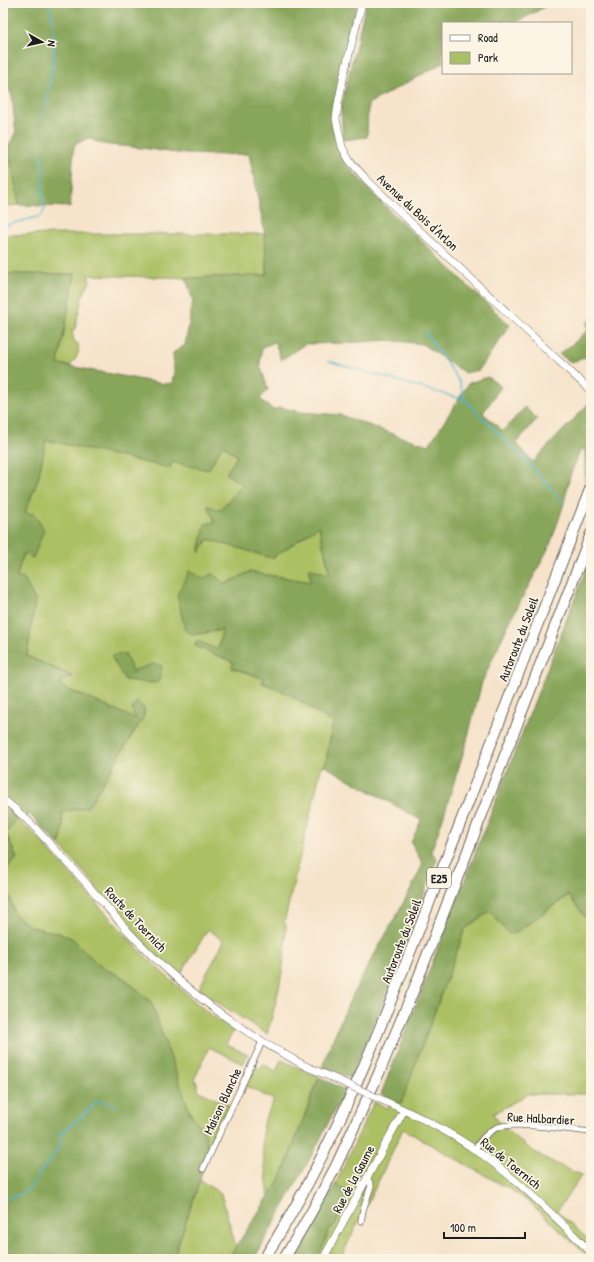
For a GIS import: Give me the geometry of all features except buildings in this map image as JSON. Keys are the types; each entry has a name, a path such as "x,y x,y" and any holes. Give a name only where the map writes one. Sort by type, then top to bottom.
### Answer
{"highway":[{"name":"Autoroute du Soleil","path":"264,1259 297,1204 322,1157 364,1067 591,487"},
{"name":"E25","path":"284,1259 336,1166 380,1073 591,534"}],"main road":[{"name":"Avenue du Bois d'Arlon","path":"362,3 344,74 336,119 342,147 349,160 403,215 591,391"},
{"name":"Route de Toernich","path":"3,799 25,817 129,932 178,980 218,1012 262,1042"},
{"path":"262,1042 299,1063 404,1110"},
{"name":"Rue de Toernich","path":"404,1110 447,1132 475,1149 514,1179 591,1252"},
{"name":"Rue de la Gaume","path":"323,1259 404,1110"}],"street":[{"name":"Maison Blanche","path":"203,1169 262,1042"},
{"name":"Rue Halbardier","path":"475,1149 486,1134 497,1127 506,1125 591,1132"},
{"path":"361,1221 371,1186 366,1178"}],"green space":[{"path":"3,3 357,3 332,121 335,141 345,163 383,204 510,325 479,370 465,373 422,344 388,340 305,344 281,360 275,342 262,347 260,365 268,389 260,399 273,410 281,407 299,412 341,415 401,437 429,445 469,383 488,377 501,387 483,413 503,431 525,407 537,419 516,443 533,462 591,401 591,466 585,481 585,448 579,453 570,476 563,507 550,545 507,627 482,682 466,744 431,851 437,859 390,986 350,1078 322,1067 356,988 423,864 411,843 421,820 325,766 333,723 291,695 262,682 263,678 232,668 233,662 195,646 197,641 218,650 222,630 193,635 185,630 177,595 189,571 203,579 212,574 226,584 249,572 311,582 309,568 330,575 319,526 272,558 208,539 199,553 205,524 215,522 208,506 220,510 243,485 226,474 237,456 223,445 208,470 172,462 170,468 46,440 38,479 25,513 34,514 44,530 33,558 24,553 16,577 24,579 35,600 27,656 73,677 62,680 60,686 136,719 132,710 136,702 144,708 144,716 88,807 62,812 63,830 59,845 29,814 3,792 3,274 75,274 58,364 164,384 172,383 174,371 173,353 185,345 193,302 186,278 267,275 265,234 249,154 211,155 181,153 105,144 89,138 74,145 70,207 19,205 8,146 16,134 12,96 3,76"},
{"path":"366,3 552,3 517,22 442,22 442,64 368,104 367,137 343,140 341,108"},
{"path":"9,149 19,205 3,206 3,151"},
{"path":"265,234 268,275 186,278 88,275 90,281 82,297 75,329 72,330 74,341 78,344 78,353 70,366 58,364 75,274 3,274 3,235"},
{"path":"591,319 591,356 571,362 559,354 588,330 587,323"},
{"path":"46,440 170,468 171,462 208,469 223,444 237,456 243,485 220,510 208,506 215,522 205,524 200,551 208,539 272,558 319,526 330,575 309,568 311,582 249,572 226,584 212,574 193,635 222,630 218,650 197,641 195,646 234,662 232,668 264,678 262,683 291,695 333,723 325,766 322,765 284,923 286,925 285,953 275,1007 267,1034 198,990 224,941 208,929 177,980 92,890 96,886 59,845 63,829 62,812 88,807 144,716 144,708 136,703 137,720 60,686 62,680 73,676 27,656 35,600 16,578 24,553 33,558 25,513 38,479"},
{"path":"591,557 591,924 568,895 515,933 508,933 490,911 465,929 401,1104 381,1094"},
{"path":"125,653 132,671 153,664 162,666 159,682 151,683 125,680 111,656"},
{"path":"3,792 29,814 17,819 36,836 142,953 208,1013 234,1030 226,1044 248,1055 243,1064 209,1047 195,1078 199,1091 229,1105 209,1148 204,1132 190,1113 151,1002 124,978 100,966 74,940 63,934 31,927 15,915 3,876 3,872 17,859 6,833 6,808 3,812"},
{"path":"6,808 17,819 6,833 17,859 3,872 3,812"},
{"path":"3,876 15,915 31,927 63,934 74,940 100,966 124,978 151,1002 190,1113 204,1132 209,1148 197,1189 173,1259 3,1259"},
{"path":"569,895 591,924 591,1094 528,1094 493,1114 502,1125 533,1151 569,1170 582,1175 557,1211 591,1242 591,1259 530,1203 511,1190 403,1129 340,1259 316,1259 324,1244 329,1229 335,1225 350,1195 336,1183 374,1102 388,1108 393,1099 401,1103 465,929 490,911 508,932 515,933"},
{"path":"281,1060 319,1077 282,1176 269,1197 262,1145 263,1123 274,1100 244,1085 254,1066 260,1069 263,1064 276,1071"},
{"path":"319,1077 345,1090 312,1155 254,1259 228,1259 282,1176"},
{"path":"200,1180 221,1194 236,1247 228,1259 173,1259"},
{"path":"336,1183 350,1194 335,1225 329,1229 324,1244 316,1259 291,1259"}],"waterway":[{"path":"40,121 50,85 54,59 53,21 48,3"},
{"path":"3,226 41,216 44,211 41,154"},
{"path":"425,332 459,381 465,400 531,466 563,502"},
{"path":"328,361 465,400"},
{"path":"3,1200 19,1195 29,1189 60,1146 60,1133 75,1123 97,1102 105,1102 116,1106"}]}
